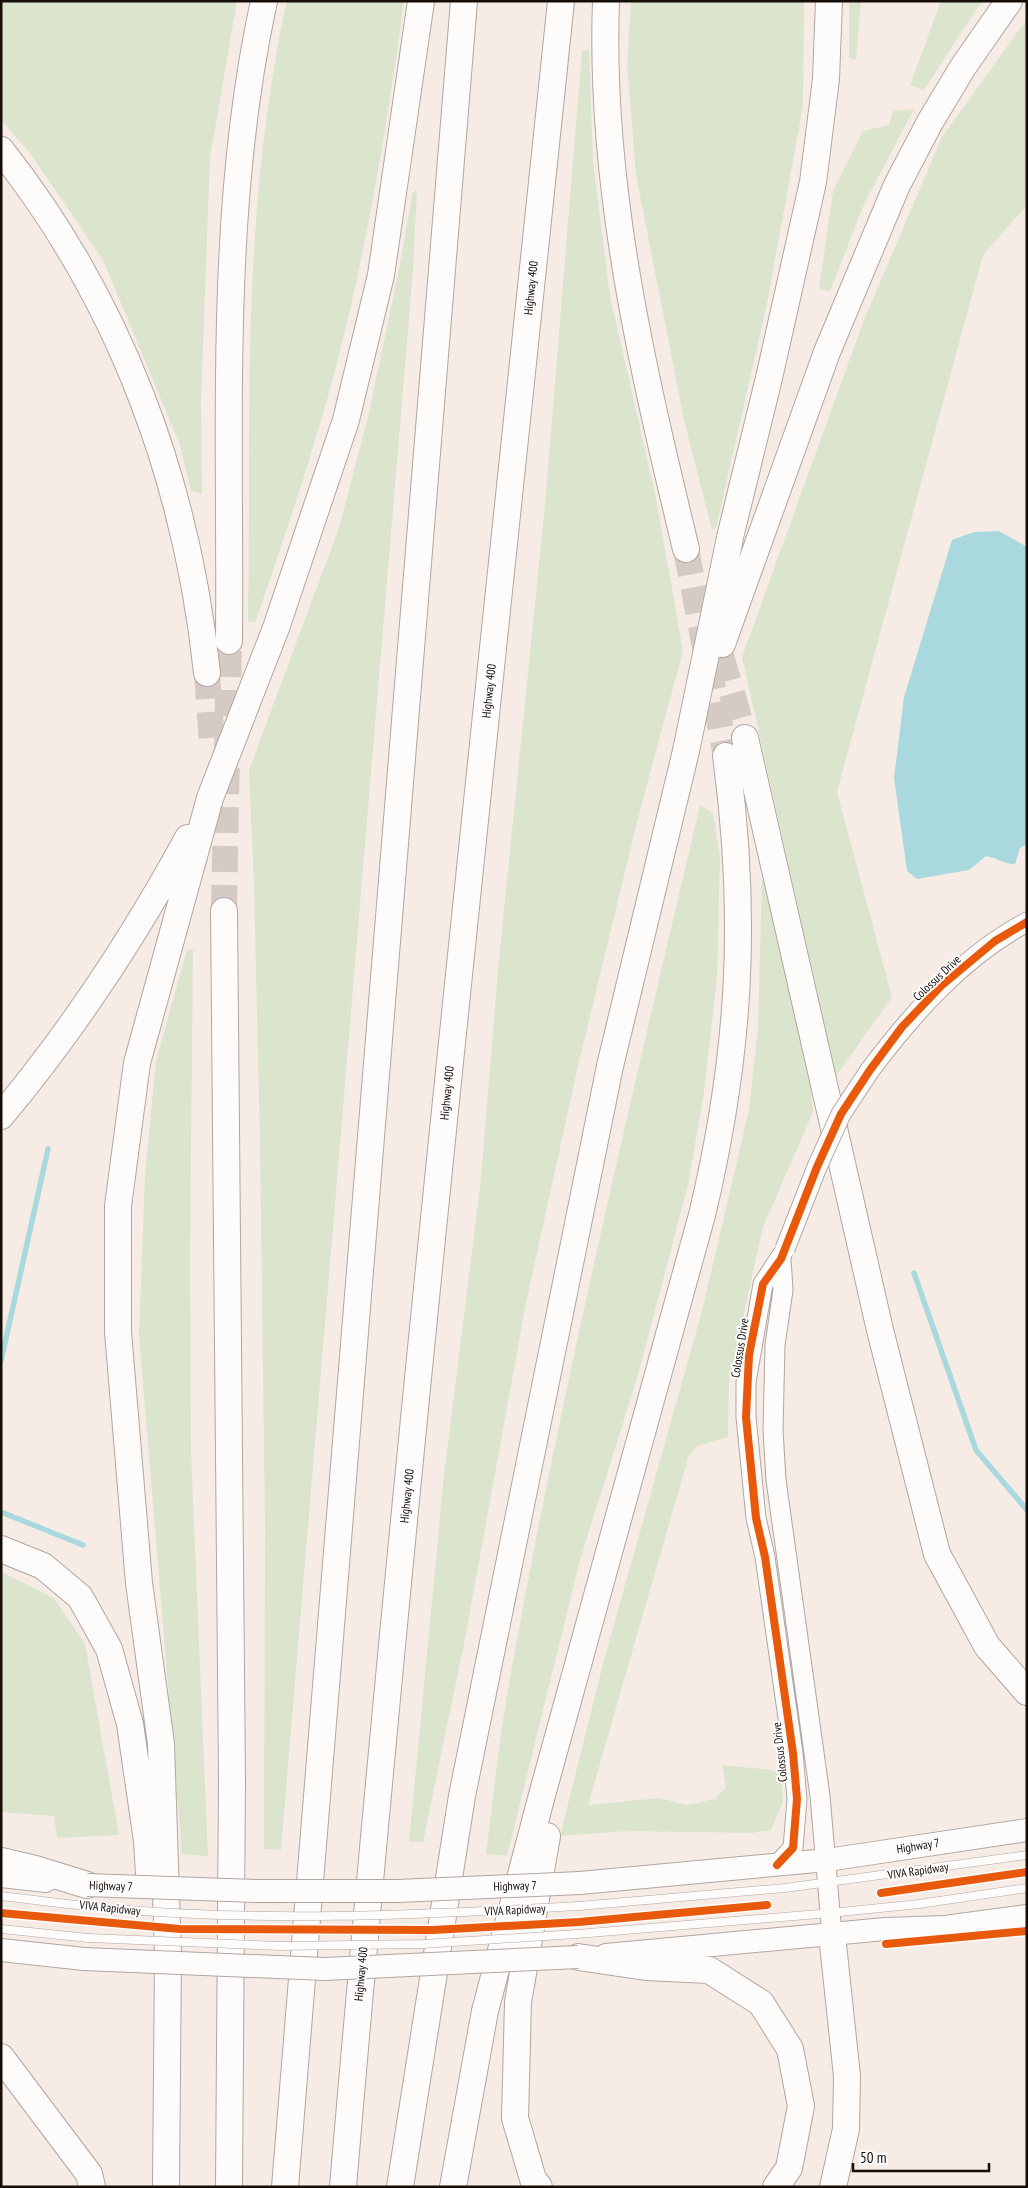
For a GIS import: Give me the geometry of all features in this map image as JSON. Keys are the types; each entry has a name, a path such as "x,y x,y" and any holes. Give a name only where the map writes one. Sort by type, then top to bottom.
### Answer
{"highway":[{"path":"229,641 233,228 244,118 264,1"},
{"path":"166,2187 168,1955 161,1744 139,1583 118,1332 118,1206 137,1063 210,798 276,628 346,420 381,275 421,1"},
{"path":"285,2187 464,1"},
{"name":"Highway 400","path":"343,2187 373,1836 442,1136 561,1"},
{"path":"606,1 606,73 610,139 625,258 644,365 686,549"},
{"path":"400,2187 462,1796 610,1066 686,750 731,533 769,378 813,182 826,79 829,1"},
{"path":"686,750 772,500 862,265 897,185 930,122 963,67 1009,1"},
{"path":"1,150 27,183 72,253 108,320 138,384 180,512 196,592 207,673"},
{"path":"745,738 880,1330 937,1554 987,1646 1027,1692"},
{"path":"453,2187 485,2011 542,1795 702,1215 718,1149 729,1080 737,1010 739,938 733,811 726,756"},
{"path":"1,1116 44,1066 101,983 170,871 210,798"},
{"path":"224,912 232,1770 229,2187"},
{"path":"1,1549 43,1566 80,1597 108,1649 130,1724 147,1841 151,1922 168,1955"},
{"path":"539,2187 533,2179 515,2118 518,2002 547,1834 542,1795"},
{"path":"1,1861 35,1869 90,1896"},
{"path":"832,1924 847,2076 846,2129 833,2187"},
{"path":"578,1946 646,1968 709,1970 761,2003 790,2048 800,2106 789,2168 776,2187"},
{"path":"1,2057 89,2174 92,2187"}],"main road":[{"name":"Highway 7","path":"1,1876 90,1896 256,1891 370,1891 580,1883 827,1860 1027,1830"},
{"path":"1,1950 86,1948 325,1969 832,1924 885,1929 945,1927 1027,1916"}],"street":[{"name":"Colossus Drive","path":"777,1865 793,1848 796,1799 793,1753 765,1557 756,1518 746,1417 749,1355 763,1284 783,1254 816,1167 841,1114 870,1070 902,1027 941,986 996,941 1027,922"},
{"name":"Colossus Drive","path":"783,1254 784,1290 775,1345 773,1439 776,1480 820,1796 832,1924"}],"lane":[{"name":"VIVA Rapidway","path":"1,1896 90,1896 137,1911 250,1916 396,1916 579,1906 828,1883 1027,1855"},
{"path":"832,1924 919,1904 1027,1888"},
{"path":"1,1929 86,1948"}],"green space":[{"path":"1,1 237,1 210,158 201,400 202,494 191,491 180,445 103,260 30,153 1,120"},
{"path":"287,1 404,1 376,181 349,315 310,459 255,623 248,621 250,361 255,231 269,101"},
{"path":"631,1 804,1 803,106 767,304 716,528 712,530 684,420 636,175 627,64"},
{"path":"849,1 861,1 856,60 849,58"},
{"path":"941,1 982,1 924,90 910,85"},
{"path":"1027,19 1027,205 983,255 837,792 892,997 836,1076 742,657 864,320 942,137"},
{"path":"589,50 593,162 610,296 656,498 683,651 637,822 578,1066 526,1303 465,1639 423,1842 409,1842 444,1475 481,1179 498,969 545,505 582,51"},
{"path":"914,109 864,204 830,291 819,289 833,191 863,131 889,125 893,111"},
{"path":"417,191 413,270 281,1850 264,1849 265,1528 260,1142 254,886 249,770 339,528 368,417 398,275 413,192"},
{"path":"700,805 713,813 720,857 717,978 704,1092 688,1185 638,1375 580,1560 507,1856 486,1854 508,1690 554,1451 600,1235"},
{"path":"762,878 776,926 809,1070 813,1112 763,1227 729,1381 728,1437 697,1446 689,1455 588,1805 659,1798 687,1805 715,1799 726,1787 722,1765 781,1771 783,1802 771,1830 752,1833 626,1831 560,1836 604,1660 702,1311 749,1110 758,1027"},
{"path":"193,949 190,1260 191,1452 208,1856 182,1854 139,1337 145,1174 156,1061 187,950"},
{"path":"1,1572 54,1598 85,1644 119,1835 57,1838 54,1816 1,1812"}],"water":[{"path":"999,531 1027,547 1027,844 1020,848 1015,864 986,856 969,870 917,879 907,871 894,778 904,697 952,540 974,532"}],"waterway":[{"path":"1,1361 48,1149"},
{"path":"914,1273 976,1450 1027,1510"},
{"path":"1,1512 83,1545"}],"tunnel":[{"path":"686,549 726,756"},
{"path":"224,911 229,641"},
{"path":"721,656 745,738"},
{"path":"207,673 212,743"}],"cycle path":[{"path":"777,1865 793,1848 797,1799 793,1753 765,1557 756,1518 746,1417 749,1355 763,1284 781,1259 817,1167 841,1114 870,1070 902,1027 941,986 995,941 1027,922"},
{"path":"881,1893 1027,1872"},
{"path":"1,1913 180,1929 433,1930 579,1922 767,1905"},
{"path":"886,1944 1027,1931"}]}
